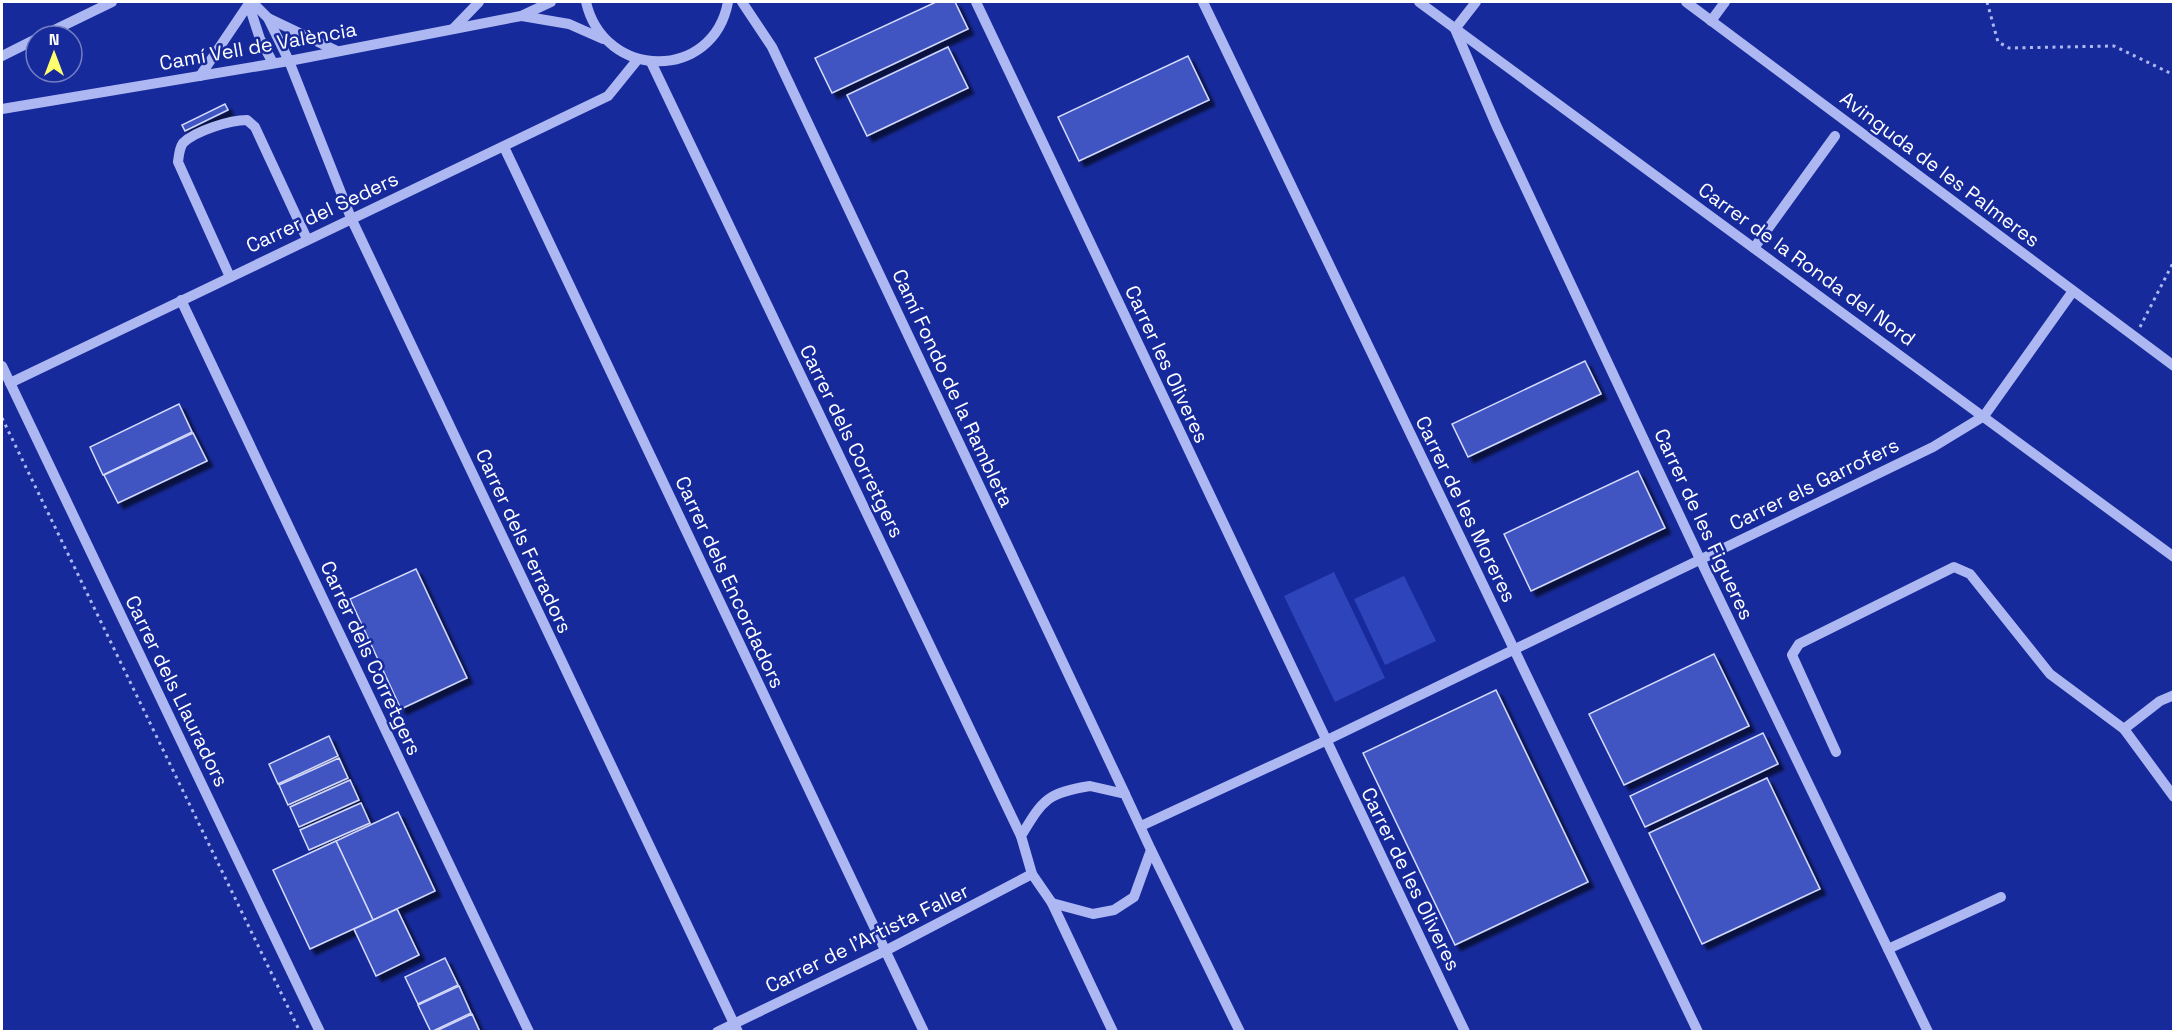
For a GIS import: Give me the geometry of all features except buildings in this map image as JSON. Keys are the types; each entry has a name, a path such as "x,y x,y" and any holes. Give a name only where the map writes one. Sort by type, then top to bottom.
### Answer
{"street":[{"path":"67,24 112,2"},
{"path":"453,29 479,2"},
{"name":"Camí Vell de València","path":"2,110 289,61 521,16 551,2"},
{"path":"586,2 589,17 603,39"},
{"path":"651,62 676,60 699,49 711,39 725,18 728,2"},
{"name":"Camí Fondo de la Rambleta","path":"742,2 772,47 1125,794"},
{"name":"Carrer les Oliveres","path":"976,2 1325,741"},
{"name":"Carrer de les Moreres","path":"1203,2 1698,1032"},
{"name":"Carrer de la Ronda del Nord","path":"1419,2 2174,557"},
{"path":"1455,29 1476,2"},
{"name":"Avinguda de les Palmeres","path":"1686,2 2174,366"},
{"path":"1711,21 1725,2"},
{"path":"249,3 268,18 337,51"},
{"path":"249,3 260,39 273,63"},
{"path":"200,76 249,3"},
{"name":"Camí Vell de València","path":"521,16 569,24 603,39 614,48 651,62"},
{"name":"Carrer dels Ferradors","path":"268,18 289,61 351,218 736,1028"},
{"name":"Carrer de les Figueres","path":"1455,29 1497,127 1700,559 1928,1032"},
{"path":"2,56 24,45"},
{"name":"Carrer del Seders","path":"10,383 608,96 638,59"},
{"name":"Carrer dels Corretgers","path":"651,62 1021,836"},
{"path":"230,277 178,162 179,151 184,142 223,123 247,120 255,127 307,239"},
{"path":"1754,248 1835,136"},
{"name":"Carrer dels Encordadors","path":"504,147 924,1032"},
{"name":"Carrer els Garrofers","path":"1142,826 1325,741 1933,447 1984,416 2073,291"},
{"name":"Carrer dels Corretgers","path":"181,300 530,1032"},
{"name":"Carrer dels Llauradors","path":"2,366 320,1032"},
{"path":"1836,752 1792,655 1799,644 1954,567 1970,574 2050,674 2124,729 2174,797"},
{"path":"2124,729 2160,701 2174,695"},
{"name":"Carrer de les Oliveres","path":"1325,741 1465,1032"},
{"path":"1113,1032 1052,903 1032,874 1021,836 1040,804 1061,791 1090,786 1125,794 1240,1032"},
{"path":"1052,903 1093,914 1114,910 1134,897 1151,850"},
{"name":"Carrer de l'Artista Faller","path":"717,1032 736,1028 1032,874"},
{"path":"1888,949 2001,897"}],"path":[{"path":"1987,2 1998,42 2009,48 2114,46 2174,75"},
{"path":"2135,337 2174,261"},
{"path":"2,418 300,1032"}],"shaded area":[{"path":"1334,572 1385,678 1335,702 1284,596"},
{"path":"1404,576 1436,641 1385,665 1354,599"}]}
